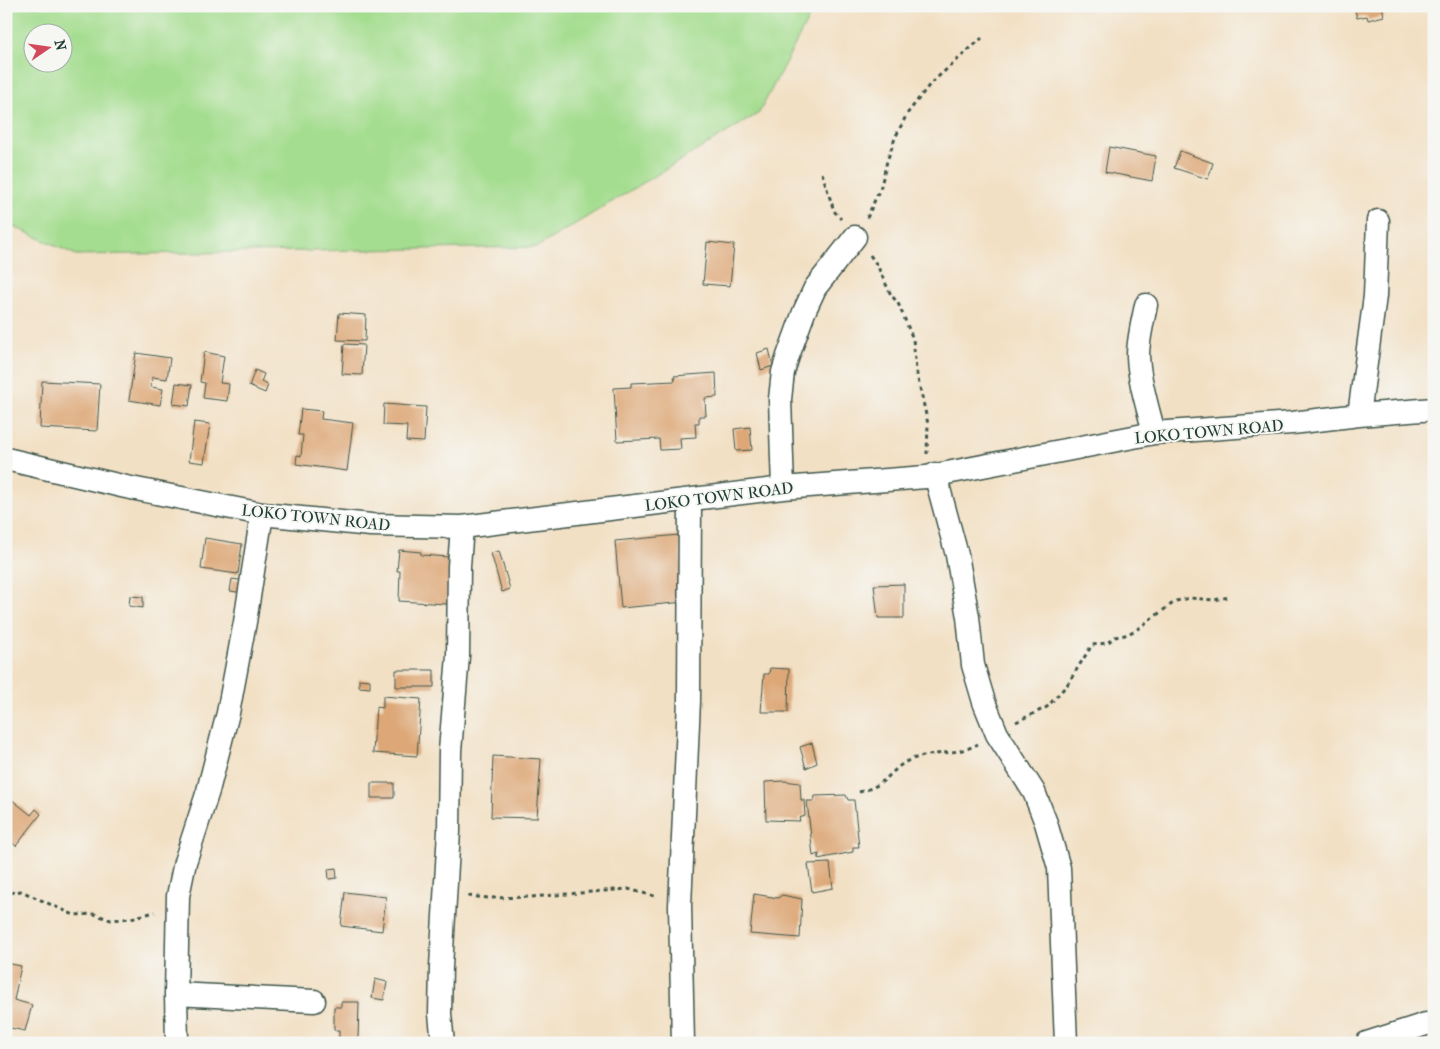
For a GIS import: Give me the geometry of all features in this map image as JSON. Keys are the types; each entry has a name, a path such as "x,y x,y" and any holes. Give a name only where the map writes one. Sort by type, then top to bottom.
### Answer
{"street":[{"path":"1359,415 1375,296 1378,222"},
{"path":"783,488 780,399 788,356 815,288 855,237"},
{"path":"1146,305 1138,356 1144,394 1154,433"},
{"name":"LOKO TOWN ROAD","path":"6,459 126,488 262,514 371,525 462,527 783,488 931,476 1154,433 1292,423 1434,409"},
{"path":"931,476 957,555 968,616 973,665 984,702 997,734 1034,792 1046,822 1059,868 1066,1043"},
{"path":"683,1043 680,906 689,700 690,500"},
{"path":"176,1043 178,896 185,862 208,791 228,713 262,514"},
{"path":"443,1043 440,1014 441,967 446,894 450,751 458,656 459,566 462,527"},
{"path":"176,994 314,1001"},
{"path":"1368,1043 1426,1024"}],"path":[{"path":"855,237 867,220 881,186 887,160 895,138 907,114 930,84 982,38"},
{"path":"822,173 834,211 877,265 891,295 898,304 913,339 916,370 928,424 931,476"},
{"path":"858,792 883,782 895,769 908,760 970,748 1023,718 1047,707 1067,684 1092,646 1107,643 1115,637 1136,630 1176,601 1190,598 1214,600 1229,597"},
{"path":"6,684 9,692 6,698"},
{"path":"446,894 488,898 628,889 661,897 680,906"},
{"path":"10,893 21,891 74,914 94,914 110,920 131,918 169,910 178,896"}],"green space":[{"path":"6,6 815,6 759,113 537,247 76,255 6,223"}],"building":[{"path":"1354,6 1382,6 1384,16 1368,20 1367,16 1357,18"},
{"path":"1109,147 1156,156 1152,181 1105,172"},
{"path":"1180,151 1213,163 1208,179 1174,168"},
{"path":"707,242 734,245 730,286 703,284"},
{"path":"339,313 366,315 365,341 337,340"},
{"path":"344,344 364,345 362,375 342,374"},
{"path":"769,349 773,366 761,370 757,353"},
{"path":"204,352 224,356 220,383 229,384 227,401 203,398 205,383 200,382"},
{"path":"136,353 170,358 167,379 152,377 151,387 163,389 160,405 129,400"},
{"path":"255,370 264,374 261,382 268,385 265,393 249,386"},
{"path":"716,373 717,397 705,398 706,416 699,416 699,423 695,423 696,437 680,438 681,449 660,450 659,439 617,441 614,388 631,387 631,383 675,381 674,376"},
{"path":"42,381 100,384 97,431 40,428"},
{"path":"176,383 192,385 189,406 173,404"},
{"path":"384,404 426,407 424,442 406,441 407,426 383,425"},
{"path":"301,409 322,411 321,419 353,423 347,471 296,464 297,455 301,456 303,435 298,435"},
{"path":"194,422 210,424 204,463 189,461"},
{"path":"750,427 752,450 736,451 734,429"},
{"path":"679,535 685,602 621,608 615,541"},
{"path":"205,538 242,544 238,574 201,569"},
{"path":"399,550 421,552 421,555 449,557 447,604 399,601 400,571 397,571"},
{"path":"499,551 510,589 502,592 491,553"},
{"path":"232,579 246,581 244,593 230,591"},
{"path":"904,584 904,618 878,618 874,585"},
{"path":"130,596 143,597 143,608 129,606"},
{"path":"770,668 789,669 788,712 761,712 764,674 769,674"},
{"path":"396,670 434,670 434,687 396,687"},
{"path":"359,679 370,680 370,688 359,687"},
{"path":"383,696 421,699 417,756 373,753 376,707 383,708"},
{"path":"812,743 817,763 806,768 800,747"},
{"path":"493,756 541,759 537,818 491,817"},
{"path":"784,781 800,783 801,800 804,800 805,816 799,818 800,821 766,820 765,782"},
{"path":"371,783 394,783 394,798 371,798"},
{"path":"6,795 31,815 36,809 41,814 16,846 6,838"},
{"path":"846,795 848,800 854,800 859,847 853,847 853,852 818,859 819,854 813,856 807,801 814,801 815,796"},
{"path":"830,863 833,888 812,892 808,864"},
{"path":"336,868 337,878 329,879 328,869"},
{"path":"345,892 386,897 382,931 341,926"},
{"path":"754,894 778,898 782,895 802,899 800,938 750,934"},
{"path":"6,963 21,966 14,1000 32,1005 25,1031 6,1027"},
{"path":"375,979 387,982 384,1000 372,998"},
{"path":"341,1002 359,1002 358,1040 339,1040 339,1030 334,1030 334,1007 341,1007"}]}
